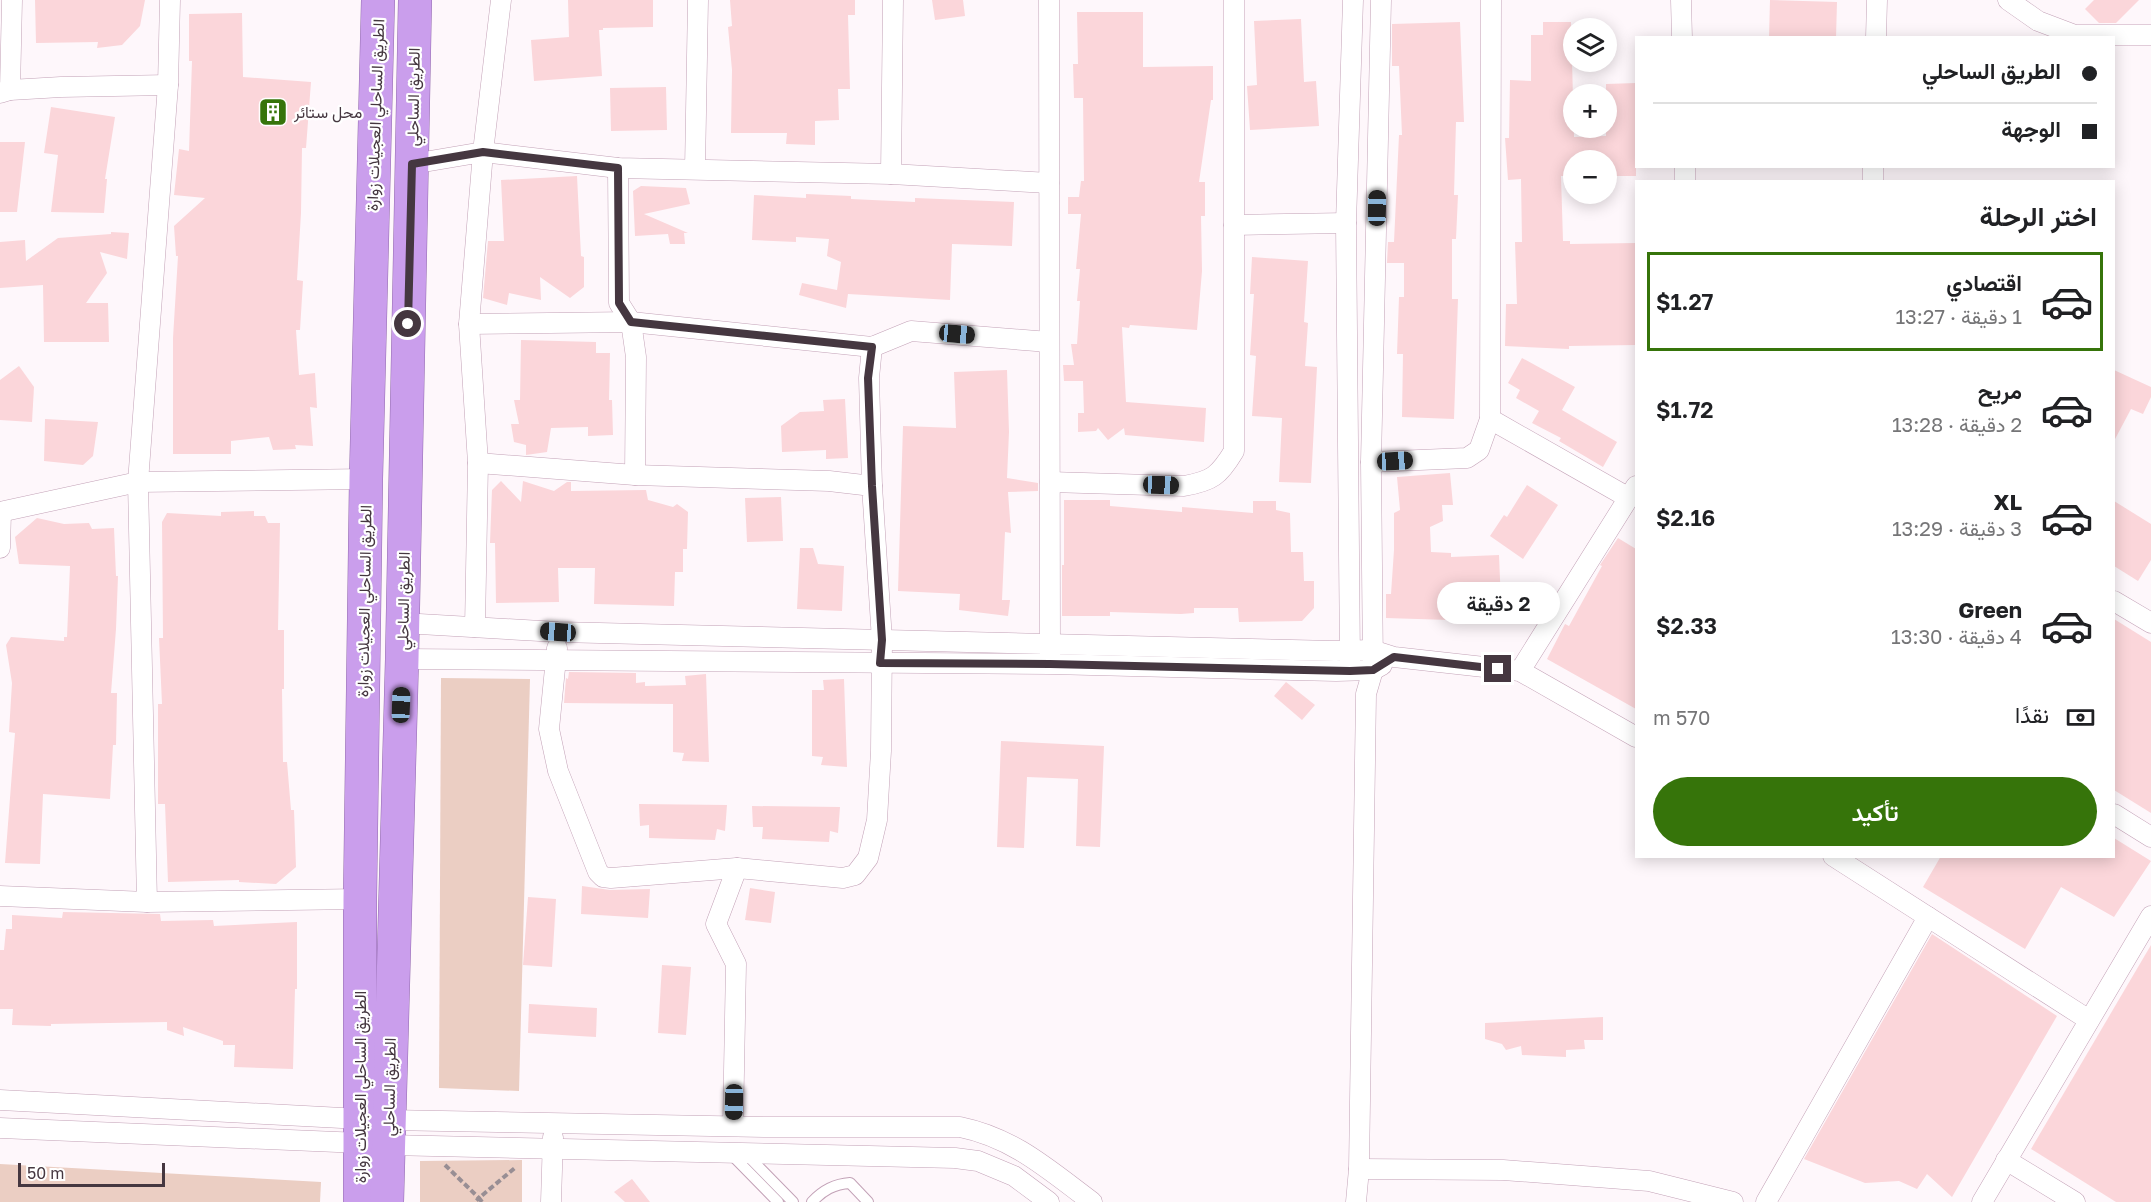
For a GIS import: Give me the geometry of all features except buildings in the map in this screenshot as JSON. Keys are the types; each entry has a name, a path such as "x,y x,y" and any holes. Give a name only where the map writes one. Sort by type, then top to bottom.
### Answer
{"highway":[{"name":"الطريق الساحلي العجيلات زوارة","path":"360,1202 375,1132 360,899 366,478 378,0"},
{"name":"الطريق الساحلي","path":"387,1202 375,1132 402,659 415,0"}],"street":[{"path":"12,0 5,92 61,87 168,85"},
{"path":"147,902 138,482 168,85 170,0"},
{"path":"475,627 478,463 469,324 483,152 501,0"},
{"path":"695,169 698,0"},
{"path":"891,174 893,0"},
{"path":"1049,0 1050,664"},
{"path":"1050,482 1184,486 1204,483 1222,471 1234,451 1234,0"},
{"path":"1353,0 1346,223 1349,651 1350,671 1366,694"},
{"path":"1356,1202 1359,1169 1366,694 1373,670 1371,462 1381,0"},
{"path":"1371,462 1467,458 1479,450 1490,420 1491,0"},
{"path":"1681,0 1682,36"},
{"path":"1876,36 1877,0"},
{"path":"2008,0 2038,21 2075,35 2151,35"},
{"path":"412,164 483,152 618,168 891,174 1049,183"},
{"path":"618,168 619,303 631,322 636,357 634,475"},
{"path":"1234,225 1346,223"},
{"path":"469,324 631,322 872,347 910,331 1049,342"},
{"path":"558,632 549,729 558,771 598,872 603,878 737,868 843,878 860,871 868,858 877,820 881,751 882,640 868,378 872,347"},
{"path":"1490,420 1633,492 1520,671"},
{"path":"478,463 634,475 829,481 872,486"},
{"path":"0,548 1,512 138,482 366,478"},
{"path":"2115,602 2150,619"},
{"path":"402,622 558,632 1372,650 1394,657 1520,671 1635,736"},
{"path":"801,663 802,639"},
{"path":"402,659 1050,664 1350,671 1373,670 1394,657"},
{"path":"2115,815 2151,837"},
{"path":"1836,858 2089,1020"},
{"path":"733,1125 736,964 716,924 737,868"},
{"path":"0,896 147,902 360,899"},
{"path":"1982,1202 2151,916"},
{"path":"1766,1202 1928,917"},
{"path":"0,1100 375,1132 552,1150 955,1158 978,1161 1014,1176 1049,1202"},
{"path":"551,1202 553,1122"},
{"path":"0,1128 375,1132 553,1122 765,1127 960,1127 982,1131 1011,1143 1092,1202"},
{"path":"748,1154 765,1127"},
{"path":"2006,1160 2075,1202"},
{"path":"1359,1169 1503,1170 1649,1181 1733,1202"}],"lane":[{"path":"748,1154 778,1202"},
{"path":"748,1154 793,1202"},
{"path":"812,1202 819,1194 836,1183 850,1183 868,1202"}],"path":[{"path":"440,1160 479,1201 522,1162"}],"shaded area":[{"path":"441,678 530,679 519,1091 439,1088"},
{"path":"522,1160 522,1202 420,1202 420,1161"},
{"path":"0,1164 321,1182 320,1202 0,1202"}],"place":[{"name":"محل ستائر","path":"273,112"}],"route":[{"path":"408,324 412,164 483,152 618,168 619,303 631,322 872,347 868,378 882,640 880,663 1050,664 1350,671 1373,670 1394,657 1498,669"}]}
